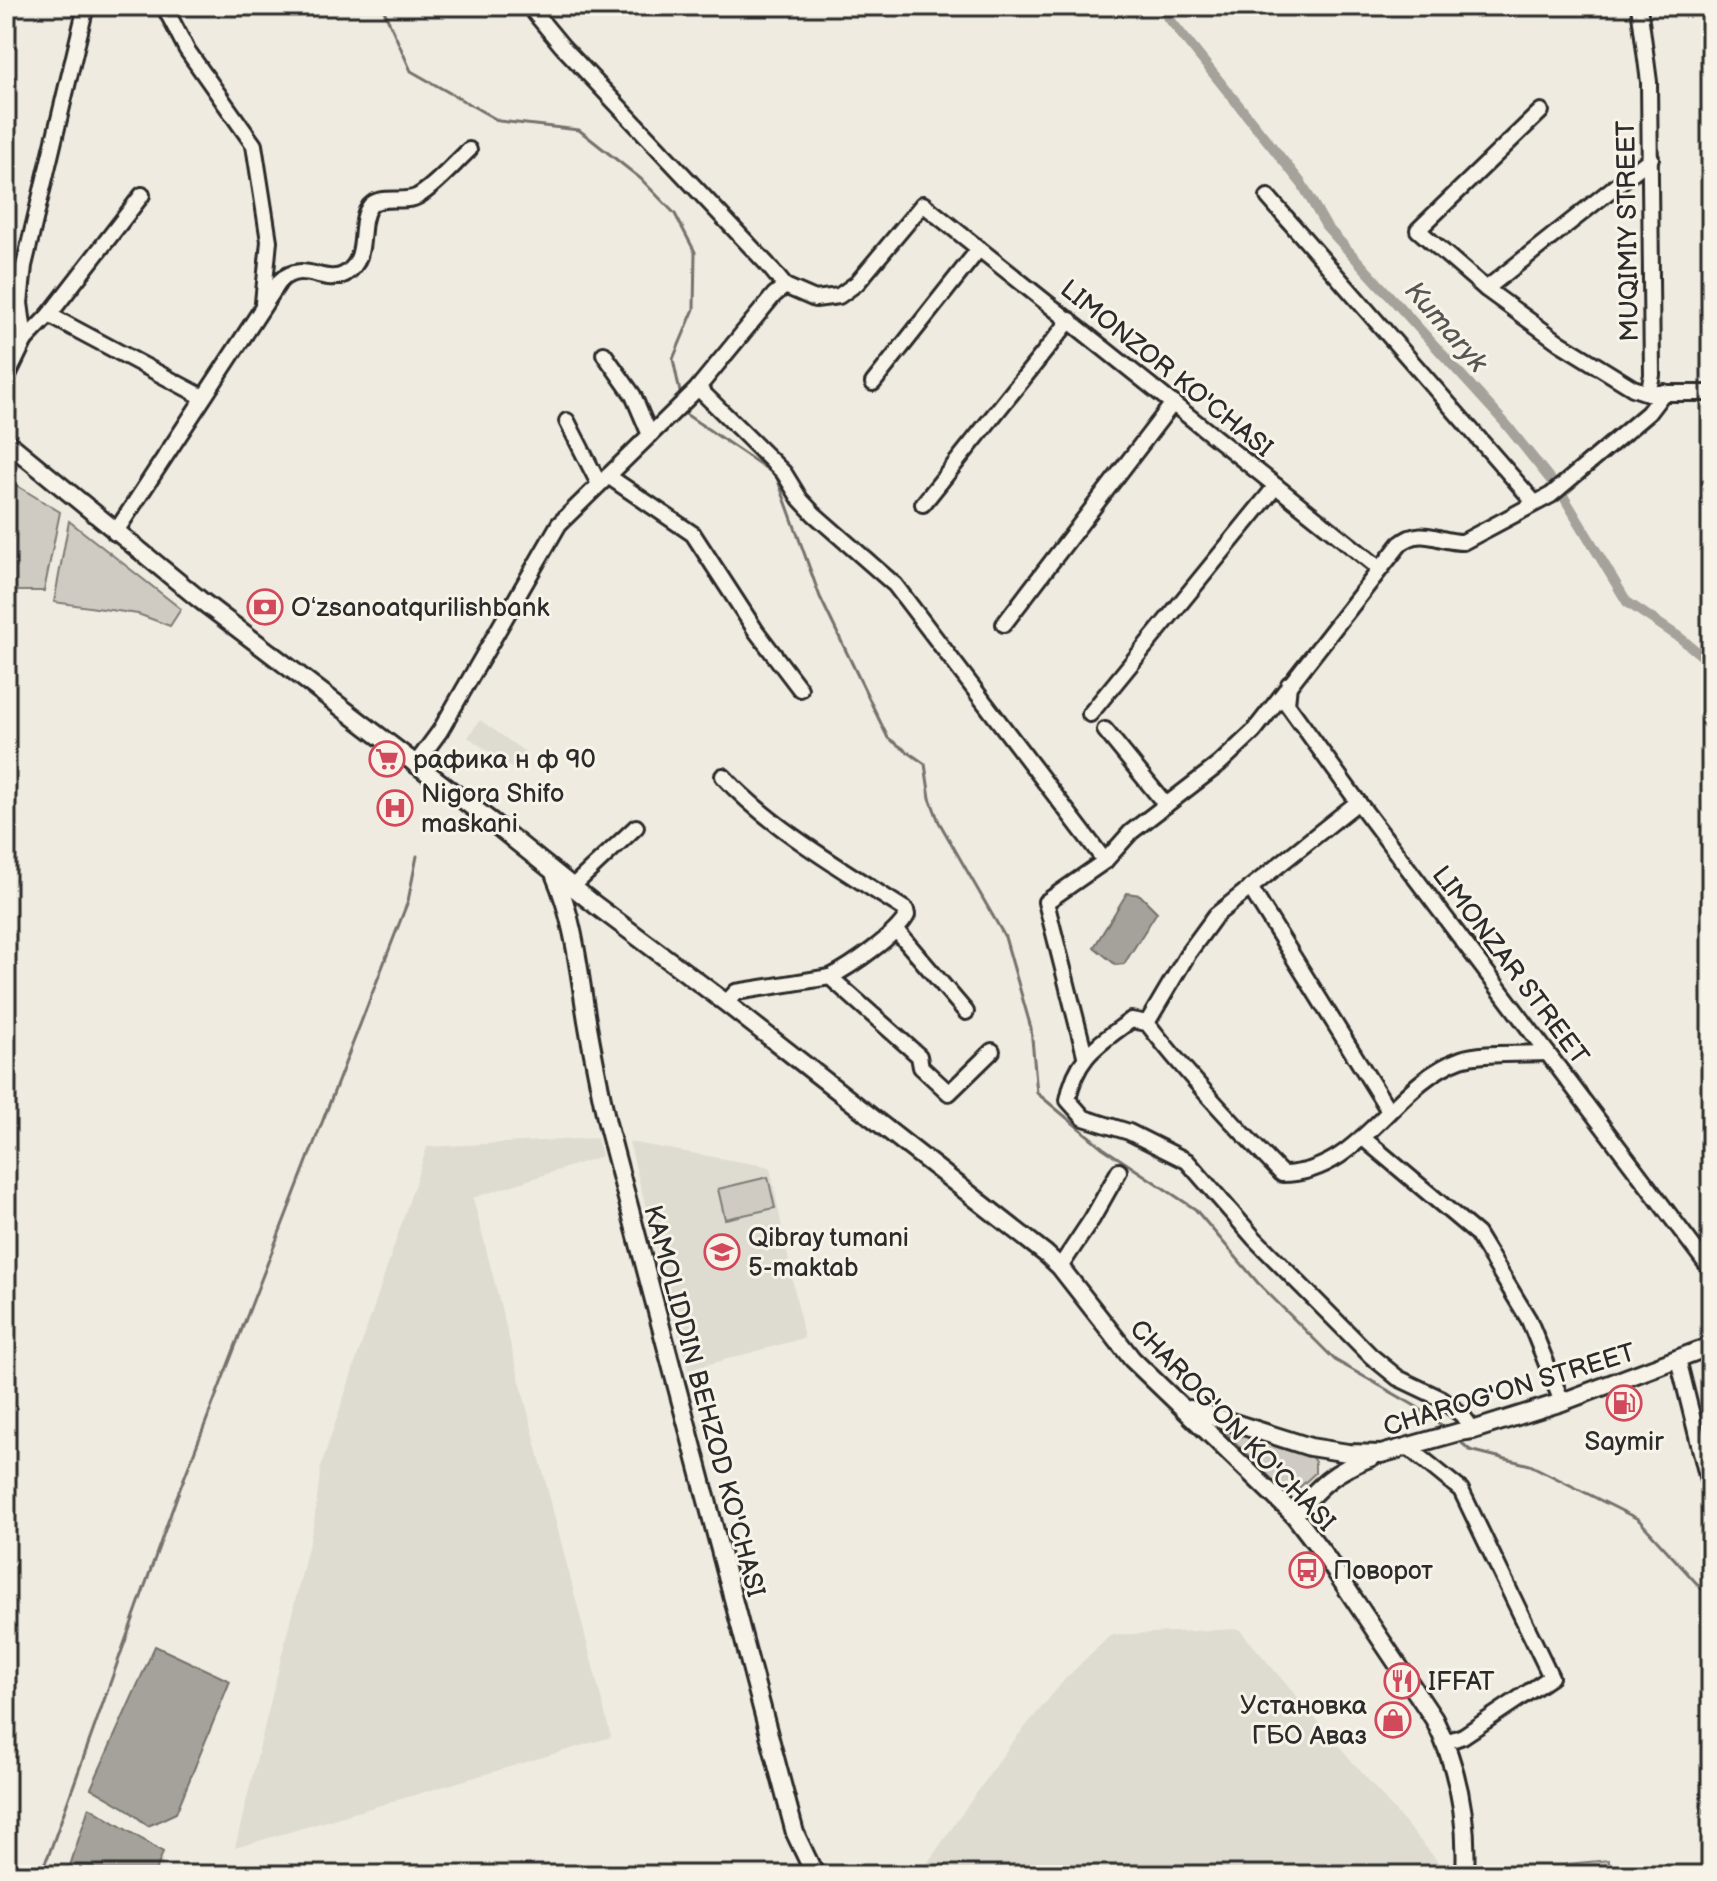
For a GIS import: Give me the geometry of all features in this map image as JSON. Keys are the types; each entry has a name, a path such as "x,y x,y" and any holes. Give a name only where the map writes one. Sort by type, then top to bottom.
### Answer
{"main road":[{"name":"CHAROG'ON KO'CHASI","path":"6,441 115,533 726,1003 1060,1267 1132,1359 1294,1515 1323,1553 1434,1719 1446,1742 1460,1789 1464,1812 1465,1875"},
{"name":"KAMOLIDDIN BEHZOD KO'CHASI","path":"554,873 573,933 593,1060 607,1123 795,1833 815,1875"},
{"path":"573,933 594,904"},
{"name":"CHAROG'ON STREET","path":"1181,1405 1310,1447 1381,1454 1562,1402 1711,1346"},
{"path":"1294,1515 1323,1482 1336,1473 1381,1454"}],"street":[{"path":"25,340 20,303 24,266 86,6"},
{"path":"164,6 187,50 254,145 269,241 263,307"},
{"path":"415,765 440,731 559,524 696,390 774,295 785,286 562,46 529,6"},
{"name":"MUQIMIY STREET","path":"1639,6 1649,82 1651,158 1652,375 1648,393"},
{"path":"1541,111 1418,230 1486,289 1560,343 1633,388 1648,393 1711,393"},
{"path":"115,533 263,307 288,274 301,271 337,276 345,274 360,256 368,208 375,202 416,198 469,150"},
{"path":"1486,289 1651,158"},
{"path":"6,379 25,340 49,315 142,195"},
{"path":"1268,197 1534,502"},
{"name":"LIMONZOR KO'CHASI","path":"785,286 815,299 839,296 857,283 923,204 1380,569"},
{"path":"873,383 979,249"},
{"path":"49,315 203,397"},
{"path":"923,504 1070,320"},
{"path":"604,354 633,395 650,435"},
{"path":"696,390 784,473 800,499 814,514 895,585 1105,861"},
{"path":"1085,1055 1046,902 1105,861 1131,832 1218,765 1253,732 1380,569 1410,536 1421,534 1450,542 1463,542 1551,495 1648,413 1664,392"},
{"path":"1004,624 1173,403"},
{"path":"567,421 604,480 693,534 756,631 800,689"},
{"path":"1090,714 1276,486"},
{"name":"LIMONZAR STREET","path":"1289,684 1287,704 1711,1270"},
{"path":"1105,730 1166,805"},
{"path":"723,776 753,805 836,865 906,910 905,920 896,930 840,972 830,977 736,992 726,1003"},
{"path":"1147,1023 1189,952 1216,915 1358,802"},
{"path":"572,887 636,827"},
{"path":"1251,889 1389,1111"},
{"path":"896,930 966,1012"},
{"path":"830,977 919,1056 921,1067 949,1093 992,1051"},
{"path":"1466,1431 1462,1415 1440,1398 1398,1378 1371,1356 1254,1238 1187,1161 1129,1132 1084,1118 1068,1100 1072,1078 1085,1055 1131,1020 1147,1023 1172,1055 1282,1174 1321,1167 1363,1138 1431,1074 1463,1058 1547,1053"},
{"path":"1363,1138 1477,1234 1529,1320 1562,1402"},
{"path":"1060,1267 1119,1171"},
{"path":"1678,1359 1711,1492"},
{"path":"1408,1447 1461,1490 1551,1677 1463,1736 1446,1742"}],"shaded area":[{"path":"6,479 60,512 44,591 6,591"},
{"path":"69,521 181,609 170,626 138,614 54,602"},
{"path":"480,720 525,752 513,769 468,737"},
{"path":"1127,893 1140,895 1157,912 1124,964 1116,965 1094,947"},
{"path":"597,1138 602,1156 473,1198 611,1737 235,1848 314,1523 321,1466 427,1147"},
{"name":"Qibray tumani 5-maktab","path":"629,1142 770,1167 804,1338 688,1370"},
{"path":"768,1177 775,1208 725,1219 718,1189"},
{"path":"1223,1430 1311,1456 1315,1462 1315,1473 1297,1490 1282,1489"},
{"path":"1239,1629 1446,1871 1445,1875 919,1875 1011,1744 1066,1678 1110,1635"},
{"path":"155,1646 230,1681 176,1813 148,1826 127,1809 91,1788"},
{"path":"89,1807 163,1852 156,1871 71,1875 68,1872"},
{"path":"1609,1860 1609,1875 1559,1875 1567,1864"}],"waterway":[{"path":"382,6 411,71 499,121 579,130 641,179 675,214 695,252 694,309 673,359 681,397"},
{"name":"Kumaryk","path":"1159,6 1302,184 1326,226 1505,423 1562,494 1627,602 1711,663"},
{"path":"683,408 684,413 776,475 820,597 888,738 925,764 930,798 939,822 1005,937 1031,1028 1037,1093 1103,1148 1195,1209 1258,1283 1335,1360 1417,1407 1445,1429"},
{"path":"39,1875 176,1499 408,901 417,856"},
{"path":"1457,1439 1470,1450 1530,1465 1638,1519 1711,1599"}],"place":[{"name":"Oʻzsanoatqurilishbank","path":"265,607"},
{"name":"рафика н ф 90","path":"387,759"},
{"name":"Nigora Shifo maskani","path":"395,808"},
{"name":"Qibray tumani 5-maktab","path":"722,1252"},
{"name":"Saymir","path":"1624,1403"},
{"name":"Поворот","path":"1307,1570"},
{"name":"IFFAT","path":"1402,1681"},
{"name":"Установка ГБО Аваз","path":"1393,1720"}]}
